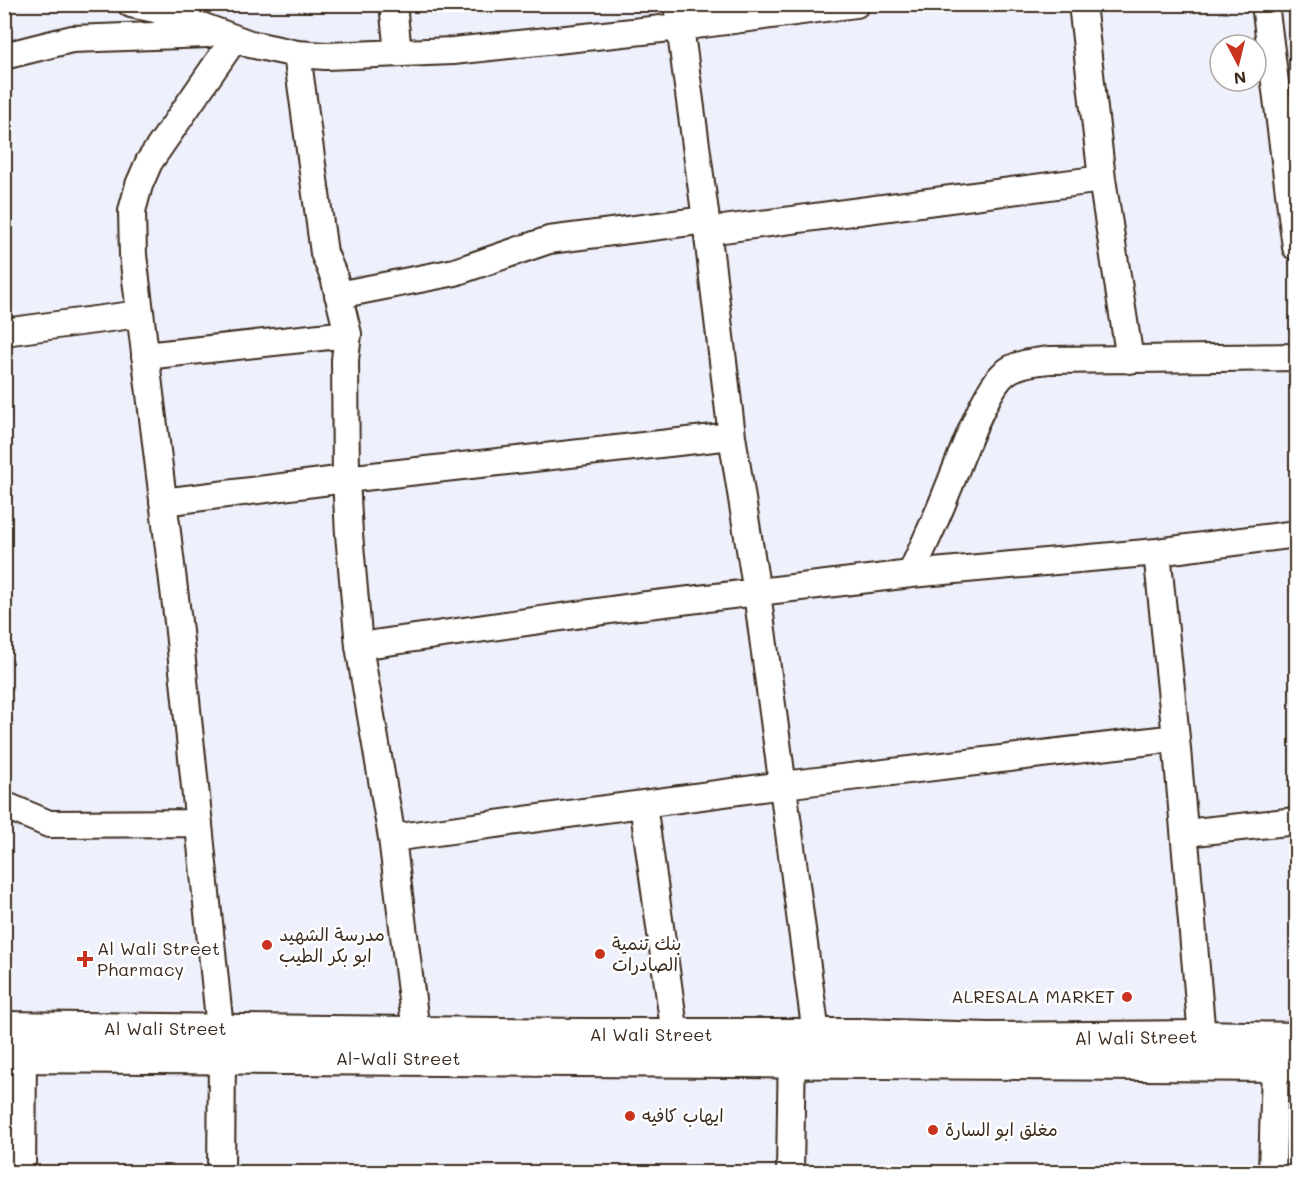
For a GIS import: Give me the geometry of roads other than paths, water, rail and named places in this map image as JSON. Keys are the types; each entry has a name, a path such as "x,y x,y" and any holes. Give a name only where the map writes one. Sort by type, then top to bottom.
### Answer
{"street":[{"path":"131,4 154,9 227,36 297,54 326,56 453,51 679,16 856,4"},
{"path":"393,4 398,53"},
{"path":"1082,4 1102,179 1130,360"},
{"path":"1265,4 1290,154 1296,247"},
{"path":"679,16 732,436 757,593 783,785 800,1043 790,1173"},
{"path":"4,56 72,39 227,36"},
{"path":"221,1173 221,1044 199,823 140,314 132,211 139,185 149,162 227,36"},
{"path":"297,54 324,253 348,334 345,360 346,479 359,645 392,838 416,1032"},
{"path":"338,295 454,272 549,240 707,226 1102,179"},
{"path":"4,332 140,314"},
{"path":"145,356 348,334"},
{"path":"911,574 963,450 993,388 1005,373 1027,363 1050,360 1296,357"},
{"path":"163,502 732,436"},
{"path":"359,645 639,606 911,574 1157,552 1296,534"},
{"path":"1157,552 1185,833 1202,1037"},
{"path":"392,838 783,785 1176,738"},
{"path":"643,804 675,1035"},
{"path":"4,805 49,824 199,823"},
{"path":"1185,833 1296,821"},
{"name":"Al Wali Street","path":"4,1028 221,1044 416,1032 675,1035 1074,1065 1286,1065"},
{"name":"Al Wali Street","path":"800,1043 1202,1037 1296,1039"},
{"name":"Al-Wali Street","path":"14,1056 221,1044 800,1043"},
{"path":"14,1056 22,1173"},
{"path":"1272,1173 1286,1065"}],"place":[{"name":"مدرسة الشهيد ابو بكر الطيب","path":"267,945"},
{"name":"بنك تنمية الصادرات","path":"600,954"},
{"name":"Al Wali Street Pharmacy","path":"85,959"},
{"name":"ALRESALA MARKET","path":"1127,997"},
{"name":"ايهاب كافيه","path":"630,1116"},
{"name":"مغلق ابو السارة","path":"933,1130"}]}
